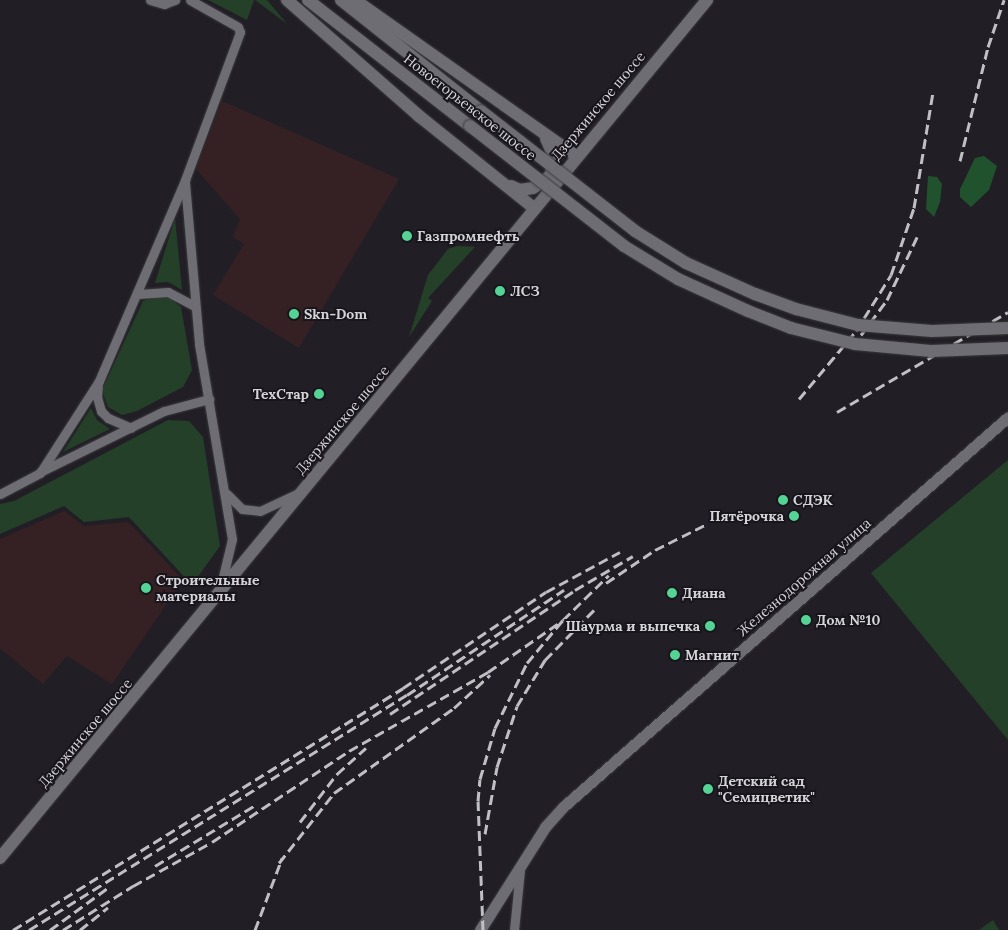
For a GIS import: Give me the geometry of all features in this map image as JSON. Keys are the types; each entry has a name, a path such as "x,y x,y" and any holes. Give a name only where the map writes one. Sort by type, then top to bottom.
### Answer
{"main road":[{"path":"286,0 407,106 534,208"},
{"name":"Новоегорьевское шоссе","path":"308,0 624,246 678,279 748,311 791,328 855,344 931,350 1008,348"},
{"name":"Новоегорьевское шоссе","path":"341,0 481,112 635,231 686,263 755,294 804,311 858,325 932,331 1008,328"},
{"path":"355,0 576,156"},
{"name":"Дзержинское шоссе","path":"0,858 210,605 576,156 707,0"},
{"path":"490,172 520,190 534,188 546,181 554,165 553,149 532,124"}],"street":[{"path":"150,0 164,4 175,0"},
{"path":"40,473 98,381 138,294 185,180 240,32 238,27 190,0"},
{"path":"185,180 194,306 232,539 227,568 210,605"},
{"path":"138,294 168,292 194,306"},
{"path":"98,381 96,397 101,411 108,418 130,428"},
{"path":"0,494 164,411 209,399"},
{"name":"Железнодорожная улица","path":"480,930 520,870 545,827 564,806 1008,417"},
{"path":"226,494 242,509 260,511 303,490"},
{"path":"514,930 520,870"}],"shaded area":[{"path":"222,101 399,179 299,348 213,295 244,244 233,237 240,219 196,169"},
{"path":"64,511 84,526 128,522 183,580 112,684 67,656 43,684 0,648 0,539"}],"green space":[{"path":"208,0 254,0 247,20"},
{"path":"255,0 267,0 287,24"},
{"path":"984,156 997,166 989,190 971,207 960,197 960,189 975,158"},
{"path":"928,176 937,177 942,184 940,202 934,217 926,209"},
{"path":"175,218 182,290 168,282 155,283"},
{"path":"457,246 475,247 428,298 432,301 409,337 428,275 448,249"},
{"path":"155,297 170,298 181,307 192,370 183,387 137,411 122,415 108,407 102,390 143,301"},
{"path":"91,408 97,420 110,429 63,452"},
{"path":"168,420 189,421 203,437 220,546 192,585 129,517 84,522 64,506 0,534 0,504 14,501"},
{"path":"1008,460 1008,740 871,573"},
{"path":"993,920 999,930 979,930"}],"railway":[{"path":"960,161 988,47 1004,0"},
{"path":"799,399 856,331 891,275 914,208 933,92"},
{"path":"861,335 887,300 917,237"},
{"path":"837,412 1008,312"},
{"path":"606,583 655,550 707,524"},
{"path":"13,930 403,688 546,592 620,552"},
{"path":"390,714 575,590 633,556"},
{"path":"483,930 478,801 480,779 495,728 527,663 563,620 609,575"},
{"path":"29,930 407,695 564,590"},
{"path":"485,834 497,767 517,706 545,660 596,608"},
{"path":"63,930 133,886 212,842 349,751 488,672 563,620"},
{"path":"279,863 334,793 454,708 490,675"},
{"path":"300,822 337,774 366,748"},
{"path":"155,866 257,804"},
{"path":"255,930 282,858"},
{"path":"50,930 109,887"},
{"path":"80,930 108,907"}],"place":[{"name":"Газпромнефть","path":"407,236"},
{"name":"ЛСЗ","path":"500,291"},
{"name":"Skn-Dom","path":"294,314"},
{"name":"ТехСтар","path":"319,394"},
{"name":"СДЭК","path":"783,500"},
{"name":"Пятёрочка","path":"794,516"},
{"name":"Строительные материалы","path":"146,588"},
{"name":"Диана","path":"672,593"},
{"name":"Дом №10","path":"806,620"},
{"name":"Шаурма и выпечка","path":"710,626"},
{"name":"Магнит","path":"675,655"},
{"name":"Детский сад \"Семицветик\"","path":"708,789"}]}
